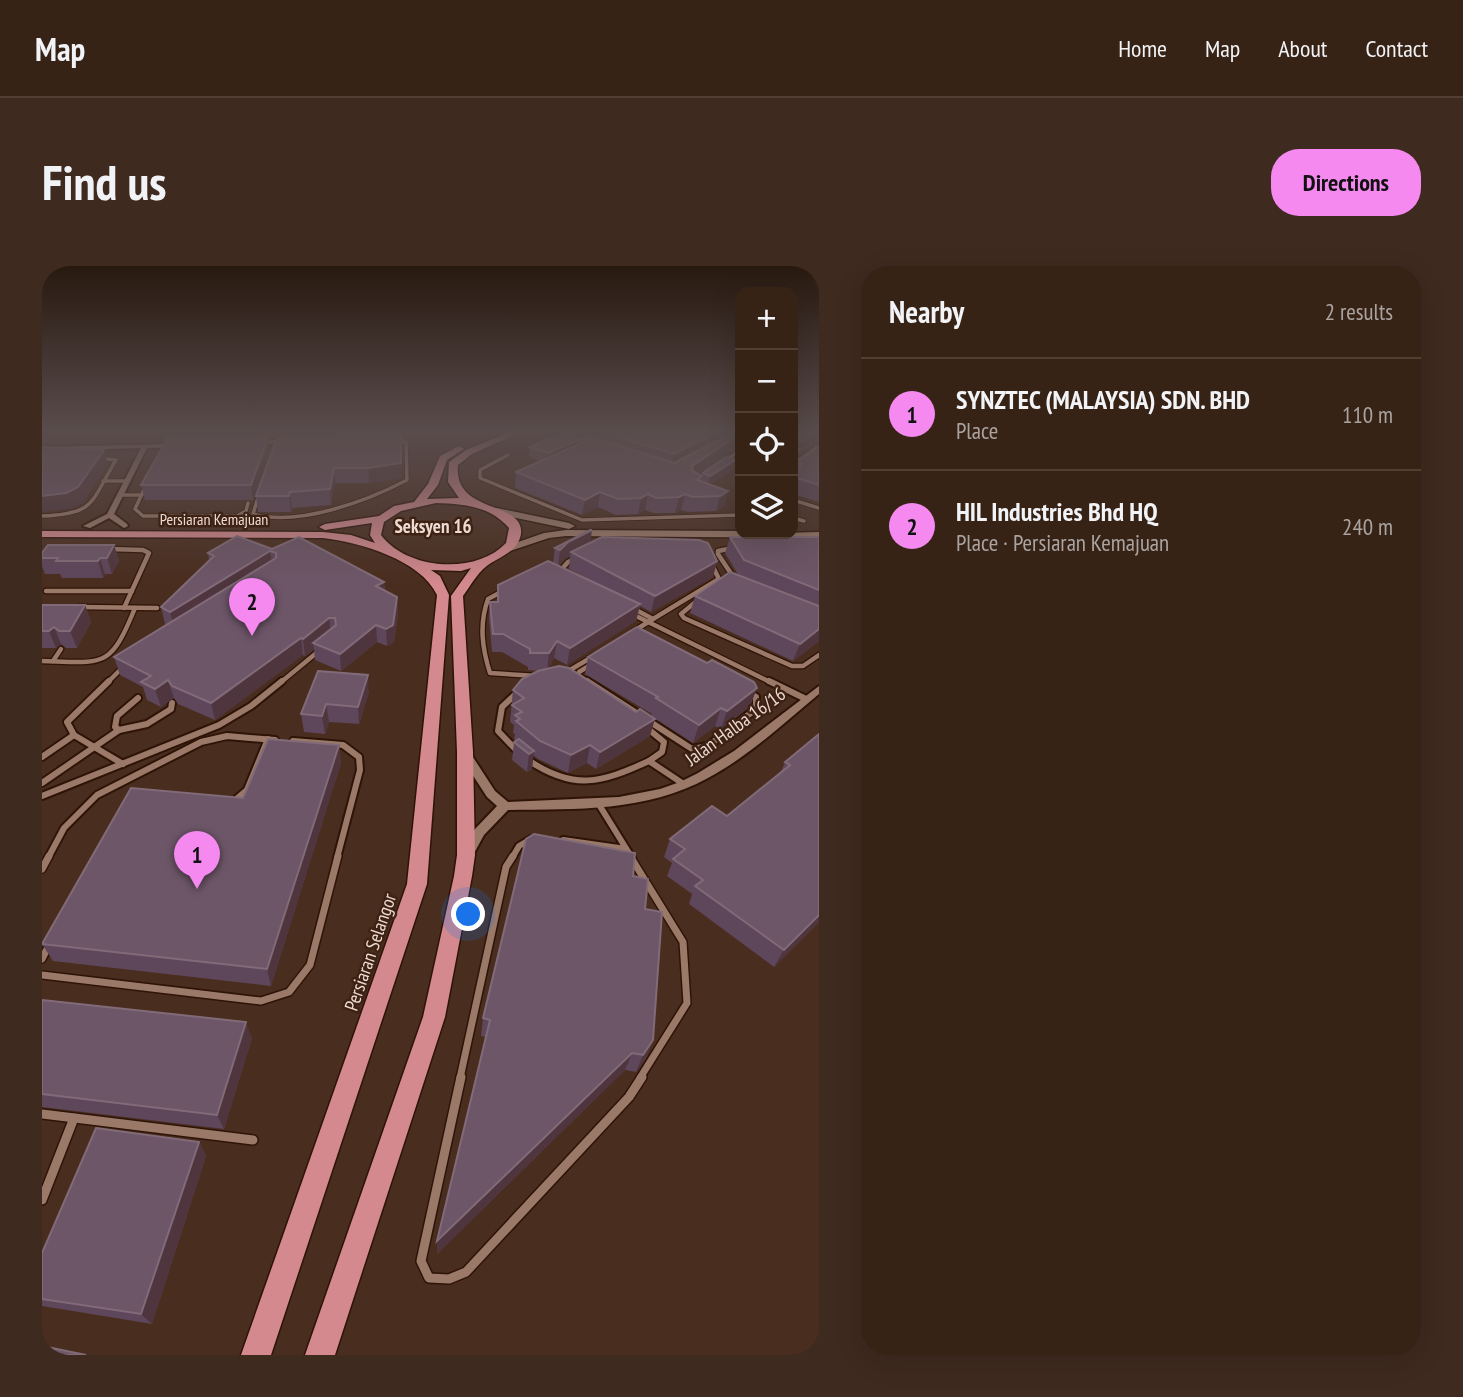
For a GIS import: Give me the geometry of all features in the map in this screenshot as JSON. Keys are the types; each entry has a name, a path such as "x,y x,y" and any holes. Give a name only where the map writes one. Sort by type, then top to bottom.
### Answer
{"main road":[{"path":"419,502 434,483"},
{"path":"452,483 455,489 471,502"},
{"path":"320,1355 434,1017 466,855 465,752 457,596 470,576 486,561 510,547 516,537 515,528 498,511 471,502 419,502"},
{"name":"Persiaran Kemajuan","path":"42,526 327,527 380,519 403,506 419,502"},
{"path":"380,519 374,529 375,540 384,550"},
{"name":"Persiaran Kemajuan","path":"42,534 323,535 351,538 409,562"},
{"path":"409,562 448,567 486,561"},
{"name":"Persiaran Selangor","path":"256,1355 417,884 443,594 436,579 409,562"}],"street":[{"path":"87,526 110,515 126,483"},
{"path":"498,511 575,527 735,528"},
{"path":"110,515 124,526"},
{"path":"798,528 819,528"},
{"path":"510,547 548,535 566,533 819,535"},
{"name":"Jalan Halba 16/16","path":"505,806 598,803 652,795 685,785 727,760 819,689"},
{"path":"465,752 491,794 505,806 479,832 466,855"}],"lane":[{"path":"42,516 80,513 85,510 102,483"},
{"path":"260,492 253,514 256,516 296,516 333,509 401,483"},
{"path":"492,483 582,520 735,515"},
{"path":"504,488 515,483"},
{"path":"146,485 135,509 138,514 237,516 246,511 248,503"},
{"path":"120,495 142,495"},
{"path":"798,502 819,508"},
{"path":"798,519 804,521"},
{"path":"107,548 143,550 149,553 124,607"},
{"path":"523,688 504,701 499,715 499,732 514,749 547,775 562,780 590,782 618,776 662,752 664,742 657,734 572,680 561,677 651,621 719,579 707,555 696,551 598,548 568,562 561,570 569,577 651,621 721,658 806,699"},
{"path":"736,580 718,551 737,548"},
{"path":"569,583 651,621"},
{"path":"725,584 718,586 681,614 792,666 803,666 819,655"},
{"path":"509,587 488,599 484,609 481,621 484,656 490,673 549,677 536,684"},
{"path":"46,591 132,591"},
{"path":"75,607 157,608"},
{"path":"80,618 86,607"},
{"path":"42,661 98,662 108,657 115,652 135,608"},
{"path":"638,636 706,671 756,696 757,702 756,709 744,721 700,749 686,745 578,675 579,671 638,636"},
{"path":"42,796 219,725 251,706 323,647"},
{"path":"53,661 61,649"},
{"path":"706,671 721,658"},
{"path":"123,764 74,735 66,722 128,663"},
{"path":"119,730 115,727 117,716 138,698"},
{"path":"42,783 119,730 150,724 171,709 172,703"},
{"path":"42,757 74,735"},
{"path":"42,869 64,828 97,795 201,742 228,736 343,745 359,757 360,770 310,965 289,992 261,1001 42,975"},
{"path":"229,804 247,790 268,739"},
{"path":"649,761 685,785"},
{"path":"127,780 133,789"},
{"path":"540,840 529,839 519,846 506,867 421,1261 429,1278 449,1279 466,1272 629,1097 687,1003 683,942 598,803"},
{"path":"551,840 626,849"},
{"path":"42,959 55,935"},
{"path":"42,1114 253,1140"},
{"path":"42,1200 74,1118"}],"building":[{"path":"42,483 81,483 66,493 42,496"},
{"path":"142,483 252,483 251,485 141,485"},
{"path":"261,483 331,483 330,489 290,492 289,496 256,496"},
{"path":"543,483 705,483 728,491 720,496 692,497 685,494 679,497 656,498 648,494 641,498 618,499 600,492 585,500"},
{"path":"590,530 568,542 560,550 555,548"},
{"path":"237,536 272,549 299,537 384,582 376,586 397,597 393,625 386,629 376,625 340,654 313,643 336,625 335,618 329,618 211,703 172,686 168,680 155,689 141,682 151,676 114,657 276,558 276,553 270,551 170,612 161,607 214,556 208,553"},
{"path":"602,537 699,540 708,543 717,561 655,596 571,552"},
{"path":"730,537 819,537 819,590 744,560"},
{"path":"48,545 114,545 107,558 100,558 98,561 56,561 58,558 42,558"},
{"path":"548,561 640,604 570,648 557,641 549,653 530,653 530,649 503,634 493,634 490,602 498,602 498,585"},
{"path":"730,572 819,606 819,629 800,644 695,596"},
{"path":"42,605 85,605 70,631 59,631 54,627 49,631 42,631"},
{"path":"637,627 707,663 712,660 754,682 757,688 727,711 721,708 699,725 656,698 658,697 588,657"},
{"path":"559,666 569,668 636,712 640,709 655,719 600,752 590,745 571,755 540,741 516,721 520,719 515,715 522,712 512,705 524,698 513,690 522,679 538,671"},
{"path":"318,671 368,675 358,707 326,704 322,716 301,714"},
{"path":"819,734 819,915 784,950 695,886 703,880 673,859 685,849 670,839 712,806 727,816 790,765 785,762"},
{"path":"268,739 339,745 267,969 42,944 131,788 243,798"},
{"path":"519,739 534,751 529,754 514,742"},
{"path":"534,834 635,853 633,876 648,879 645,909 662,912 653,1040 643,1055 632,1053 437,1241 490,1020 483,1018 526,839"},
{"path":"42,1000 246,1022 217,1115 42,1094"},
{"path":"96,1128 199,1142 141,1314 42,1299 42,1253"},
{"path":"42,1346 86,1355 42,1355"}],"place":[{"name":"HIL Industries Bhd HQ","path":"252,636"},
{"name":"SYNZTEC (MALAYSIA) SDN. BHD","path":"197,889"}],"district":[{"name":"Seksyen 16","path":"433,526"}]}
